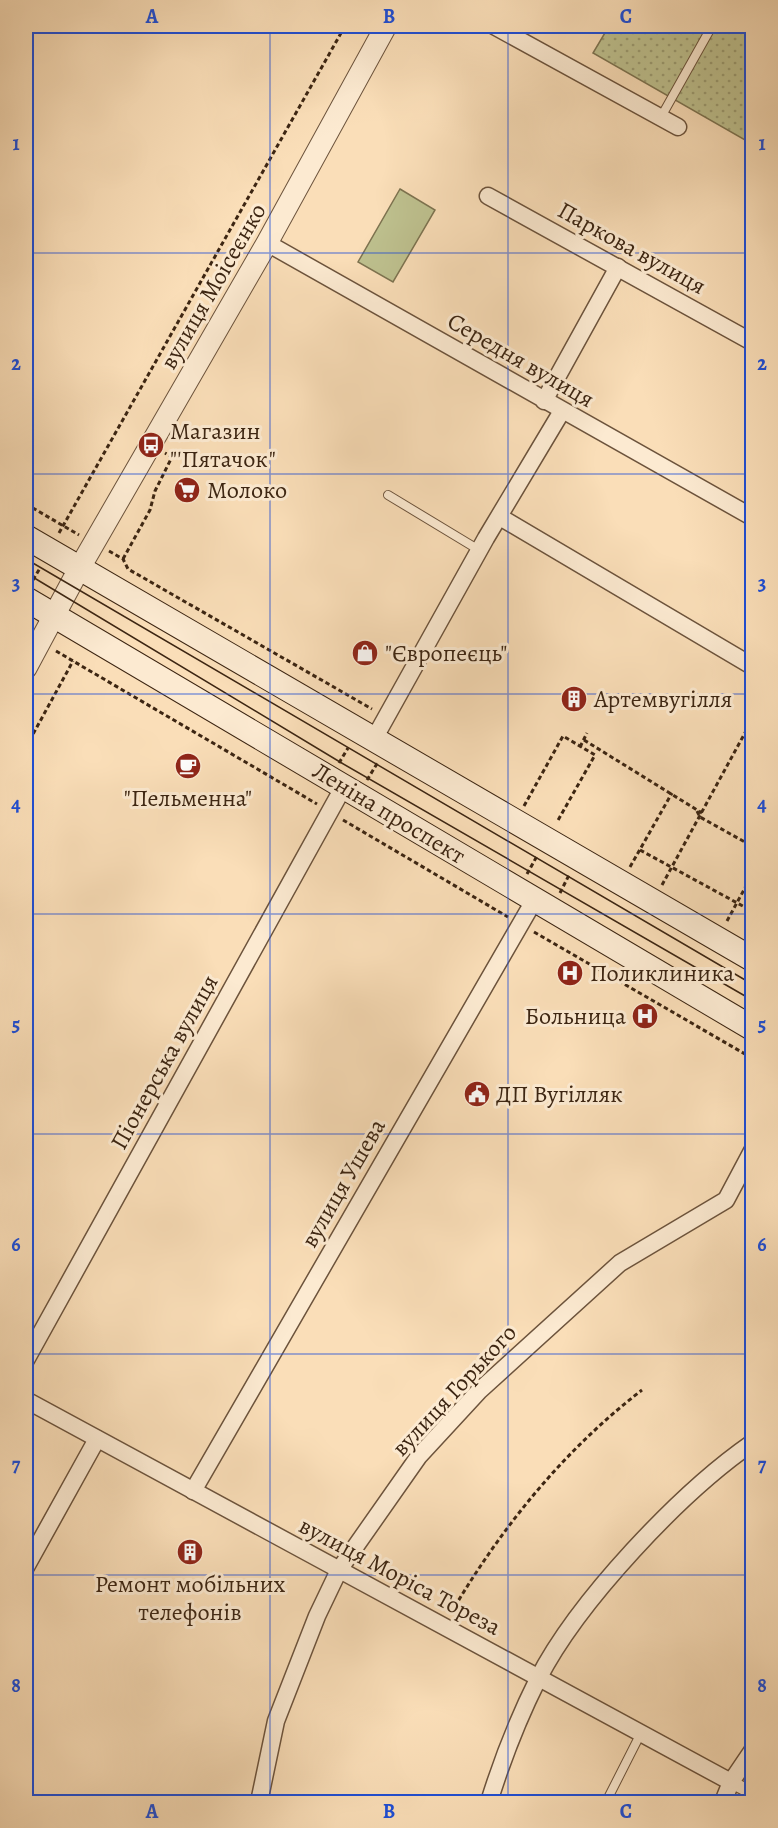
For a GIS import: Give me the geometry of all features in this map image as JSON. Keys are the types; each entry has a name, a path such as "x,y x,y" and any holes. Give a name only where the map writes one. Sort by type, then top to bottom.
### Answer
{"main road":[{"path":"26,537 620,884 753,959"},
{"name":"Леніна проспект","path":"28,593 54,615 753,1028"}],"street":[{"name":"вулиця Моісеєнко","path":"26,668 79,569 267,243 386,26"},
{"path":"494,26 678,127"},
{"name":"Паркова вулиця","path":"489,196 753,342"},
{"name":"Середня вулиця","path":"267,243 753,517"},
{"path":"544,401 618,267"},
{"path":"365,735 387,717 479,550 562,411"},
{"path":"500,517 753,666"},
{"name":"Піонерська вулиця","path":"26,1360 338,782"},
{"name":"вулиця Ушева","path":"193,1491 535,899"},
{"name":"вулиця Горького","path":"259,1803 276,1721 294,1670 339,1570 419,1456 479,1391 620,1263 726,1200 753,1151"},
{"name":"вулиця Моріса Тореза","path":"26,1400 753,1793"},
{"path":"26,1567 97,1439"},
{"path":"489,1803 505,1753 539,1678 567,1632 629,1557 698,1486 753,1443"},
{"path":"723,1803 732,1782 753,1751"}],"lane":[{"path":"661,117 712,26"},
{"path":"388,495 479,550"},
{"path":"606,1803 641,1733"}],"path":[{"path":"28,593 63,525 345,26"},
{"path":"123,559 150,510 155,490 172,457 151,445"},
{"path":"26,504 123,559 128,569 387,717"},
{"path":"40,642 753,1058"},
{"path":"26,747 73,661"},
{"path":"323,808 365,735 372,708"},
{"path":"652,902 753,720"},
{"path":"580,747 587,734"},
{"path":"515,822 563,736 595,755"},
{"path":"584,740 672,793 701,815 753,846"},
{"path":"620,884 672,793"},
{"path":"640,850 753,911"},
{"path":"717,938 753,875"},
{"path":"748,884 753,898"},
{"path":"443,1626 490,1550 540,1488 579,1443 604,1419 642,1390"}],"green space":[{"path":"609,26 752,26 752,144 593,53"},
{"path":"400,189 435,210 393,282 358,262"}],"tram line":[{"path":"26,559 752,984"},
{"path":"26,573 340,762 752,1000"}],"place":[{"name":"Магазин \"'Пятачок\"","path":"151,445"},
{"name":"Молоко","path":"187,490"},
{"name":"\"Європеєць\"","path":"365,653"},
{"name":"Артемвугілля","path":"574,699"},
{"name":"\"Пельменна\"","path":"188,766"},
{"name":"Поликлиника","path":"570,973"},
{"name":"Больница","path":"645,1016"},
{"name":"ДП Вугілляк","path":"477,1094"},
{"name":"Ремонт мобільних телефонів","path":"190,1552"}]}
